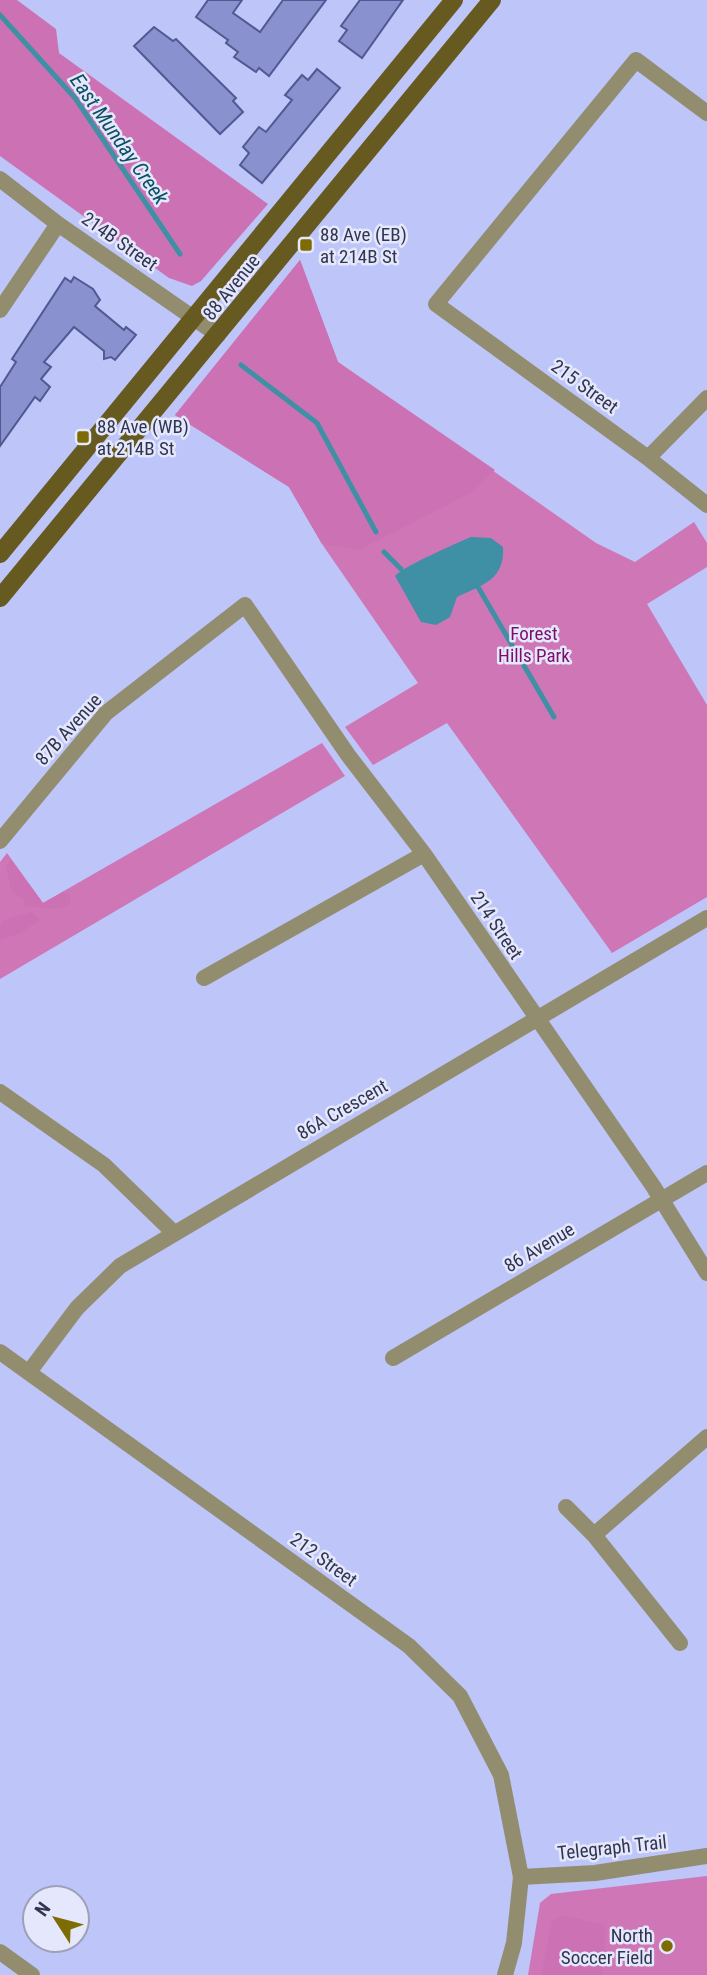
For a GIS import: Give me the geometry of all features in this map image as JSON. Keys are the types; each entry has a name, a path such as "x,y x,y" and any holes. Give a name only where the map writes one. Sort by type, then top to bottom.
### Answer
{"main road":[{"name":"88 Avenue","path":"0,554 454,0"},
{"name":"88 Avenue","path":"0,598 492,0"}],"street":[{"name":"215 Street","path":"707,113 636,61 436,304 648,458 707,505"},
{"name":"214B Street","path":"0,179 58,224 218,335"},
{"path":"0,310 58,224"},
{"path":"648,458 707,398"},
{"name":"87B Avenue","path":"0,841 106,713 245,605"},
{"name":"214 Street","path":"245,605 348,755 424,855 662,1199 707,1273"},
{"path":"204,978 424,855"},
{"name":"86A Crescent","path":"29,1372 77,1308 120,1266 707,918"},
{"path":"0,1093 104,1165 174,1233"},
{"name":"86 Avenue","path":"393,1358 707,1173"},
{"name":"212 Street","path":"0,1352 409,1646 460,1696 501,1775 521,1877 514,1943 505,1975"},
{"path":"594,1535 707,1437"},
{"path":"566,1507 594,1535 680,1643"},
{"name":"Telegraph Trail","path":"521,1877 596,1872 707,1856"},
{"path":"0,1952 32,1975"}],"green space":[{"name":"Forest Hills Park","path":"300,260 338,362 596,543 635,562 694,522 707,543 707,567 647,604 707,705 707,897 612,953 447,723 373,765 345,727 418,683 322,544 289,487 175,415"},
{"path":"322,743 345,776 0,979 0,862 7,853 43,903"},
{"path":"707,1876 707,1975 528,1975 540,1903 551,1894"}],"shaded area":[{"path":"0,0 17,0 56,29 59,53 268,204 201,281 192,286 169,278 0,156"},
{"path":"300,260 338,362 495,470 469,494 359,550 322,544 289,487 175,415"},
{"path":"11,860 43,903 63,892 70,896 71,902 55,908 24,906 24,900 11,890 6,866"},
{"path":"32,912 40,920 19,934 0,940 0,927 4,920"},
{"path":"563,1915 603,1925 606,1931 602,1975 541,1975 552,1922"}],"water":[{"path":"471,537 491,538 503,547 503,558 496,574 483,585 457,597 450,617 436,625 421,622 395,576 418,561"}],"building":[{"path":"208,0 242,0 233,13 260,32 283,0 326,0 269,76 259,68 256,72 234,57 238,52 226,43 228,40 196,17"},
{"path":"360,0 403,0 362,58 339,41 347,30 341,26"},
{"path":"154,27 173,41 176,39 236,98 233,101 243,112 220,134 134,46"},
{"path":"317,69 340,88 262,183 240,165 249,153 243,147 259,127 266,132 292,100 285,95 302,75 308,80"},
{"path":"74,277 93,289 100,300 95,306 124,330 126,327 136,335 115,360 111,357 104,359 104,351 74,327 44,362 51,367 41,379 50,387 40,401 35,397 0,446 0,387 16,362 12,359 65,278 71,282"}],"waterway":[{"name":"East Munday Creek","path":"0,15 75,98 180,254"},
{"path":"241,365 317,423 376,532"},
{"path":"384,552 401,569"},
{"path":"478,587 554,717"}],"place":[{"name":"88 Ave (EB) at 214B St","path":"306,245"},
{"name":"88 Ave (WB) at 214B St","path":"83,437"},
{"name":"North Soccer Field","path":"667,1946"}]}
